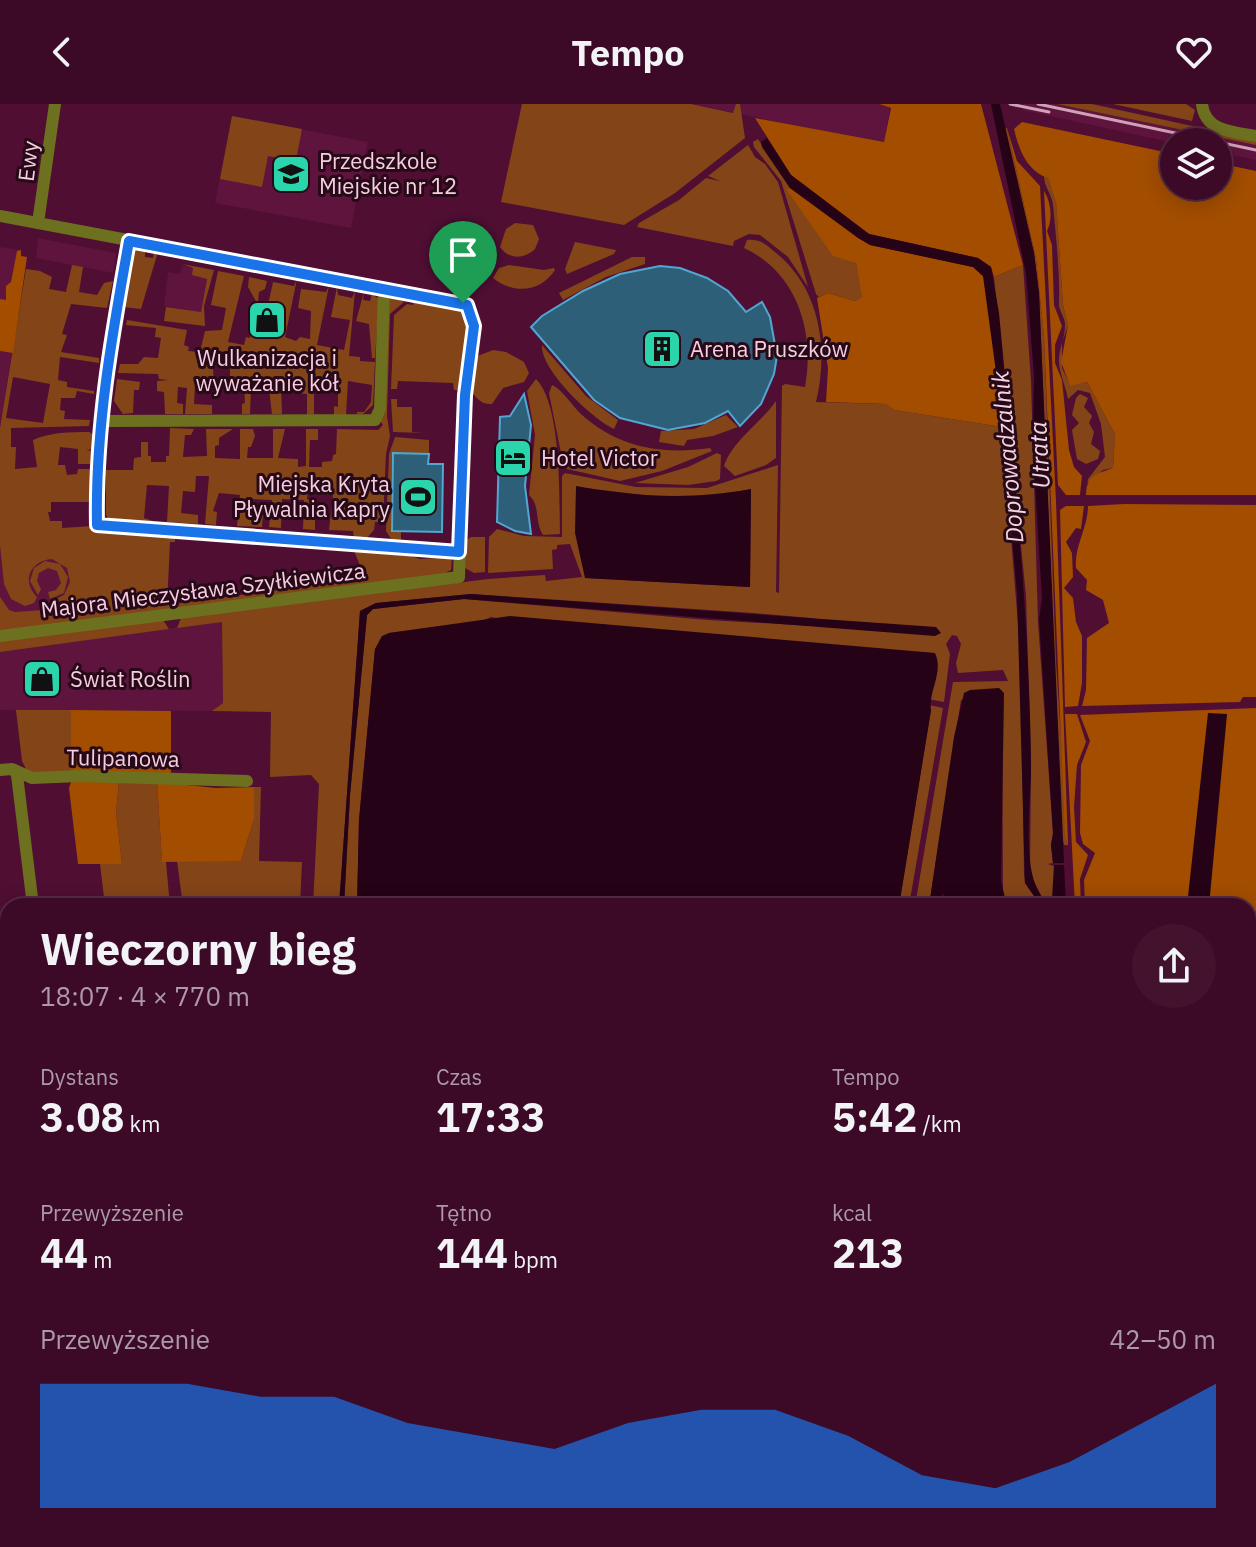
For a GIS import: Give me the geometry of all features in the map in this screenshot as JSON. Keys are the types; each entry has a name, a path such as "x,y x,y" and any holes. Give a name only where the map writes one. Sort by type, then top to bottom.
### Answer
{"street":[{"name":"Ewy","path":"38,223 55,104"},
{"path":"1202,104 1204,114 1216,127 1256,136"},
{"path":"0,216 463,303 472,313 474,326 465,395 459,552 97,525 96,467 101,421 129,241"},
{"path":"101,421 303,422 376,419 380,409 384,288"},
{"name":"Majora Mieczysława Szyłkiewicza","path":"0,636 459,577 459,552"},
{"path":"7,770 17,775 32,898"},
{"name":"Tulipanowa","path":"7,770 32,778 79,776 247,781"}],"shaded area":[{"path":"522,104 691,104 733,113 736,104 740,104 745,138 675,193 624,225 501,202"},
{"path":"693,104 877,104 890,108 884,142"},
{"path":"879,104 981,104 1023,265 994,277 991,267 978,258 869,234 791,175 755,118 884,142 891,108"},
{"path":"1024,104 1057,104 1173,128 1160,128 1160,140 1023,110"},
{"path":"1057,104 1092,104 1201,128 1173,128"},
{"path":"1113,104 1186,104 1195,110 1192,121"},
{"name":"Przedszkole Miejskie nr 12","path":"232,116 368,142 351,228 215,203"},
{"path":"232,116 302,129 297,155 289,160 268,156 262,187 220,179"},
{"path":"1022,122 1160,151 1160,200 1232,200 1232,166 1256,171 1256,495 1086,495 1091,479 1113,468 1115,434 1087,382 1070,386 1061,362 1068,325 1063,305 1056,202 1048,178 1029,165 1021,152 1014,129"},
{"path":"1007,128 1036,259 1044,337 1056,661 1068,845 1064,845 1062,835 1039,293 1034,253 1004,129"},
{"path":"1007,128 1017,161 1040,186 1056,501 1068,845 1065,835 1044,337 1036,259"},
{"path":"1232,135 1256,140 1256,145 1232,140"},
{"path":"758,139 790,188 787,189 856,263 863,297 855,301 828,293 819,297 816,294 781,181 754,147 753,142"},
{"path":"1232,140 1256,145 1256,160 1232,155"},
{"path":"748,145 778,182 808,287 788,257 760,235 749,234 734,241 733,246 637,227 706,178 720,181 708,176"},
{"path":"1044,176 1048,178 1056,201 1063,305 1068,325 1062,343 1065,323 1059,306 1053,205"},
{"path":"790,188 870,245 973,267 983,276 987,285 1002,427 894,410 886,404 826,402 828,368 817,298 828,293 855,301 862,297 856,263 833,256 786,189"},
{"path":"1044,191 1050,211 1047,231 1052,245 1054,305 1062,326 1055,345 1055,363 1062,380 1069,450 1074,467 1082,476 1080,495 1066,495 1058,485"},
{"path":"515,223 533,225 539,239 535,249 521,256 512,256 500,247 506,229"},
{"path":"38,238 116,253 113,273 36,258"},
{"path":"747,240 759,241 769,247 790,267 811,301 821,340 816,402 886,404 894,410 1002,427 1021,661 1024,874 1025,883 1035,898 1004,898 1003,894 1002,690 961,700 930,898 916,898 953,682 1008,681 1003,670 958,673 956,663 961,644 957,636 952,635 946,644 950,654 944,702 491,617 482,621 389,633 375,649 359,820 357,898 344,898 350,795 367,615 373,609 464,599 708,620 864,629 811,618 471,594 376,603 360,611 340,898 313,898 319,784 311,775 270,777 271,712 212,711 223,703 222,622 177,628 181,618 488,579 545,575 546,581 582,577 570,544 557,545 557,549 552,550 553,569 488,573 489,537 497,529 524,536 562,537 562,476 565,473 636,487 707,488 778,465 776,592 779,593 782,386 805,387 807,346 804,326 790,289 763,259 744,248","holes":["576,487 661,497 710,497 751,489 750,587 586,578"]},
{"path":"575,242 616,250 614,254 567,274 565,269"},
{"path":"0,247 21,250 21,256 27,257 0,428"},
{"path":"21,250 21,256 27,257 13,353 0,351 0,299 6,300 6,286 11,282 17,251"},
{"path":"145,250 145,257 153,258 154,251 157,255 141,309 123,307 132,252"},
{"path":"632,257 645,257 645,264 606,277 563,300 559,293"},
{"path":"182,264 214,270 204,306 205,326 164,321 166,307 201,312 207,279 192,275 193,268"},
{"path":"72,265 83,267 79,292 97,295 104,283 113,281 107,308 71,304 62,334 67,335 61,352 99,358 99,363 60,357 58,380 67,382 67,387 94,391 94,394 77,391 75,398 61,398 60,410 65,411 64,419 90,420 89,426 11,428 11,447 16,447 15,469 37,467 33,440 67,432 89,432 94,435 93,449 86,450 93,451 92,464 78,464 78,449 60,447 58,465 65,465 67,475 77,474 78,469 92,469 92,502 51,502 51,512 48,512 50,521 62,521 62,528 92,526 93,529 175,537 175,542 170,542 167,605 365,578 353,548 403,553 420,559 452,557 451,570 0,631 0,597 9,610 15,612 73,608 73,602 52,601 64,595 70,582 67,568 52,559 38,564 30,573 30,585 37,597 34,603 25,606 11,599 4,584 0,545 0,428 26,269 52,277 49,289 66,292","holes":["13,377 50,384 43,423 6,418"]},
{"path":"509,265 555,270 549,278 534,287 517,289 493,278 499,268"},
{"path":"1023,265 1031,381 1038,622 1053,833 1053,863 1048,864 1054,866 1052,898 1042,897 1030,874 1031,762 1026,596 994,277"},
{"path":"182,266 194,268 207,278 201,312 164,306 168,272 180,274"},
{"path":"218,271 244,276 228,342 244,345 246,337 250,338 257,303 248,287 249,277 267,281 265,289 259,292 255,331 277,335 282,324 280,317 266,314 273,282 294,286 297,279 285,337 296,341 300,337 310,339 311,311 298,308 301,289 326,292 329,286 317,345 344,350 350,320 331,317 337,287 338,295 352,298 355,291 349,356 375,362 373,405 363,414 357,414 364,412 371,402 372,385 348,381 346,415 334,415 334,406 338,407 338,384 314,384 314,414 307,415 307,394 298,393 298,385 281,385 282,414 272,414 269,389 251,388 250,414 242,414 244,382 230,382 230,361 219,360 218,354 212,353 214,384 195,385 194,404 212,405 212,414 185,414 187,388 178,387 177,403 183,404 183,414 165,414 164,392 157,391 157,381 168,380 159,379 158,374 118,373 120,364 138,364 144,357 158,358 161,338 155,337 156,328 126,325 127,320 187,330 184,345 189,347 188,351 200,352 205,331 222,330 226,308 211,305"},
{"path":"364,292 363,300 370,301 372,294 379,299 375,358 372,358 369,324 356,321"},
{"path":"396,295 396,299 404,302 390,314 387,416 390,436 386,454 383,522 375,522 374,530 367,538 354,538 353,531 329,530 333,495 318,494 318,491 308,491 307,499 310,500 309,514 315,515 315,530 303,529 304,500 282,499 281,528 269,527 272,500 251,499 250,514 263,515 262,527 237,526 240,495 219,493 213,511 217,512 216,525 205,524 209,476 196,476 195,492 183,491 181,513 198,515 198,524 167,522 169,486 147,485 144,518 156,522 109,519 106,515 106,470 133,470 134,458 141,457 141,442 148,442 151,462 166,462 170,428 194,429 191,435 185,435 183,457 207,456 206,429 233,429 219,438 215,458 240,459 240,429 253,429 255,436 251,447 248,447 247,458 273,458 273,429 285,429 278,458 298,459 298,467 306,466 306,429 318,429 318,440 310,440 309,467 322,467 322,462 332,461 336,454 337,429 378,430 383,425 380,421 388,299"},
{"path":"414,298 461,308 468,316 458,390 454,390 453,383 398,381 397,389 391,389 394,315 407,304 413,305"},
{"path":"1062,343 1062,368 1070,385 1087,382 1115,434 1113,468 1103,470 1087,484 1105,457 1101,424 1090,393 1078,390 1068,399 1059,363"},
{"path":"542,345 586,396 618,420 614,429 593,415 569,392 549,367"},
{"path":"493,350 506,352 524,362 529,373 524,382 503,388 492,404 488,404 471,391 475,357"},
{"path":"117,379 140,382 139,390 134,390 133,413 123,414 114,401"},
{"path":"536,379 551,409 555,430 560,534 543,535 535,504 529,495 535,435 527,391"},
{"path":"552,385 596,426 626,442 659,449 710,448 712,451 662,471 620,481 567,469 563,463 549,393"},
{"path":"1080,394 1088,398 1084,407 1092,416 1089,423 1094,432 1091,444 1100,451 1098,459 1086,464 1077,459 1072,430 1079,423 1072,415"},
{"path":"391,399 397,399 397,407 412,407 412,432 424,433 393,432"},
{"path":"776,401 776,458 735,476 724,466 728,457"},
{"path":"726,415 738,427 713,436 687,440 684,446 659,442 661,431 694,429"},
{"path":"0,428 11,428 13,531 170,541 167,605 0,626"},
{"path":"395,437 429,440 429,453 392,453 391,532 401,532 401,540 391,539 386,531 389,454"},
{"path":"717,453 721,455 720,479 716,481 688,485 635,483 688,467"},
{"path":"1256,505 1256,697 1243,697 1240,702 1082,706 1086,690 1087,638 1109,623 1103,600 1086,590 1087,580 1076,568 1077,552 1088,506"},
{"path":"1066,506 1084,506 1081,529 1076,528 1066,542 1072,553 1073,577 1064,588 1073,598 1076,622 1082,636 1082,683 1078,706 1065,707 1060,510"},
{"path":"471,537 485,537 485,572 474,573 465,568 464,542"},
{"path":"45,561 60,564 68,577 64,593 50,599 48,592 56,590 61,583 57,571 48,568 39,573 37,581 41,589 38,595 30,581 34,568"},
{"path":"163,620 169,629 0,652 0,641"},
{"path":"222,621 223,703 212,711 0,710 0,652"},
{"path":"929,705 943,708 910,898 900,898 931,710"},
{"path":"1256,708 1256,898 1085,898 1084,880 1095,853 1083,844 1080,833 1081,765 1090,741 1080,715"},
{"path":"16,710 71,710 71,773 29,775 22,761"},
{"path":"71,710 171,711 171,775 71,773"},
{"path":"1065,714 1077,714 1086,742 1077,765 1074,807 1076,842 1088,855 1080,879 1081,898 1075,898"},
{"path":"71,782 119,782 116,812 122,864 78,864 69,788"},
{"path":"119,782 157,782 162,861 166,862 169,898 104,898 100,864 122,864 116,812"},
{"path":"157,782 216,788 254,787 254,819 241,861 162,862"},
{"path":"254,787 261,787 259,861 302,862 300,898 182,898 177,861 241,861 254,819"}],"water":[{"name":"Utrata","path":"991,104 1000,104 1034,253 1039,293 1064,863 1053,863 1051,845 1053,833 1039,619 1042,599 1033,450 1034,375 1026,274"},
{"name":"Doprowadzalnik","path":"767,138 791,175 869,234 978,258 991,267 999,313 1024,593 1030,705 1029,851 1035,884 1042,897 1047,898 1035,898 1025,883 1017,593 999,394 983,276 973,267 870,245 858,238 790,188 761,142"},
{"path":"576,486 664,496 707,495 751,489 750,587 585,578 575,533"},
{"path":"471,594 936,627 941,633 935,636 464,599 373,609 367,615 350,795 344,898 340,898 360,611 376,603"},
{"path":"510,616 935,653 937,675 900,898 357,898 359,820 375,649 382,636"},
{"path":"999,688 1004,693 1001,881 1005,898 944,898 943,893 941,898 930,898 954,737 964,693"},
{"path":"1208,713 1227,714 1210,898 1188,898"},
{"path":"1054,865 1064,865 1066,898 1052,898"}],"building":[{"name":"Arena Pruszków","path":"660,266 680,268 707,278 728,291 746,312 762,302 770,317 777,356 774,374 761,404 740,426 728,411 705,423 668,430 620,418 594,400 531,327 542,316 583,291 620,274"},
{"name":"Hotel Victor","path":"524,394 531,425 525,486 531,534 515,531 497,522 500,417 510,416"},
{"name":"Miejska Kryta Pływalnia Kapry","path":"393,453 429,454 428,464 443,464 442,532 392,531"}],"railway":[{"path":"1010,104 1049,112"},
{"path":"1038,104 1256,150"}],"place":[{"name":"Przedszkole Miejskie nr 12","path":"291,174"},
{"name":"Wulkanizacja i wyważanie kół","path":"267,320"},
{"name":"Arena Pruszków","path":"662,349"},
{"name":"Hotel Victor","path":"513,458"},
{"name":"Miejska Kryta Pływalnia Kapry","path":"418,497"},
{"name":"Świat Roślin","path":"42,679"}],"route":[{"path":"129,241 463,303 472,313 474,326 465,395 459,552 97,525 96,467 101,421 129,241"}]}
